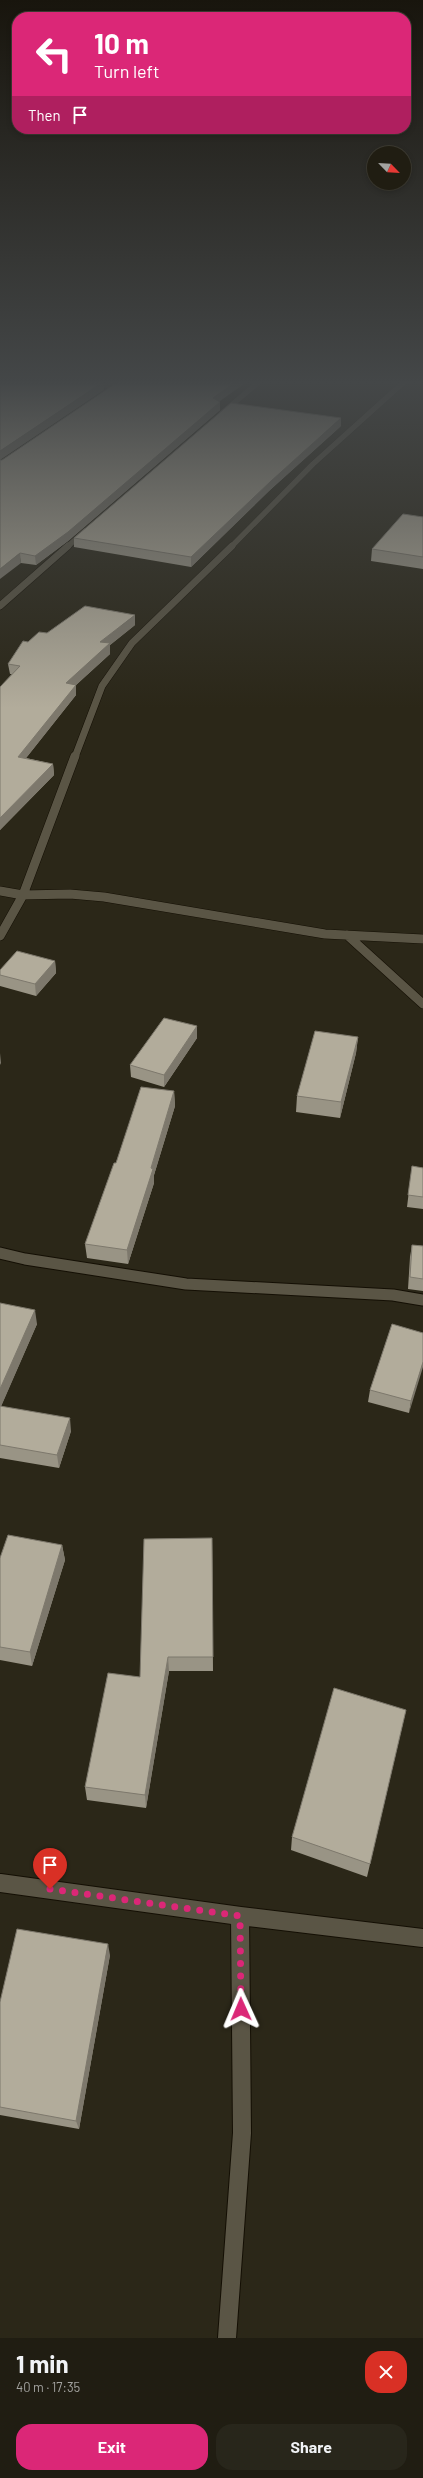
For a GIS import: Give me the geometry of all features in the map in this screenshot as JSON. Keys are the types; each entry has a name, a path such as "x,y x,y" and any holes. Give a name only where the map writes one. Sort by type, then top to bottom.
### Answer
{"street":[{"path":"0,936 23,895 102,686 132,643 183,596 287,490"},
{"path":"0,606 89,528"},
{"path":"0,891 23,895 70,894 104,897 243,922 347,935 423,940"},
{"path":"347,935 423,1004"},
{"path":"0,1253 25,1259 186,1284 393,1295 423,1300"},
{"path":"0,1883 240,1916 423,1938"},
{"path":"227,2338 242,2133 240,1916"}],"building":[{"path":"0,490 117,490 68,532 35,556 20,553 0,569"},
{"path":"130,490 261,490 191,557 74,538"},
{"path":"403,514 423,517 423,557 372,549"},
{"path":"85,606 135,615 100,642 110,643 66,683 76,685 18,757 53,764 0,818 0,687 20,666 8,664 23,641 28,642 39,632 47,633"},
{"path":"17,951 55,961 35,984 0,975 0,970"},
{"path":"164,1018 197,1026 164,1075 130,1065"},
{"path":"315,1031 358,1037 341,1102 297,1096"},
{"path":"141,1087 174,1091 151,1168 153,1169 127,1250 85,1244 114,1163 116,1163"},
{"path":"412,1166 423,1168 423,1197 408,1195"},
{"path":"412,1245 423,1246 423,1279 410,1277"},
{"path":"0,1303 35,1310 0,1389"},
{"path":"392,1324 423,1333 423,1362 411,1401 370,1390"},
{"path":"0,1406 70,1418 57,1455 0,1445"},
{"path":"8,1535 62,1545 30,1652 0,1647 0,1558"},
{"path":"212,1538 213,1657 168,1657 145,1795 85,1787 108,1673 140,1677 144,1539"},
{"path":"334,1688 406,1710 370,1864 292,1837"},
{"path":"17,1929 108,1944 76,2121 0,2107 0,2002"}],"route":[{"path":"50,1889 240,1916 241,2009"}]}
